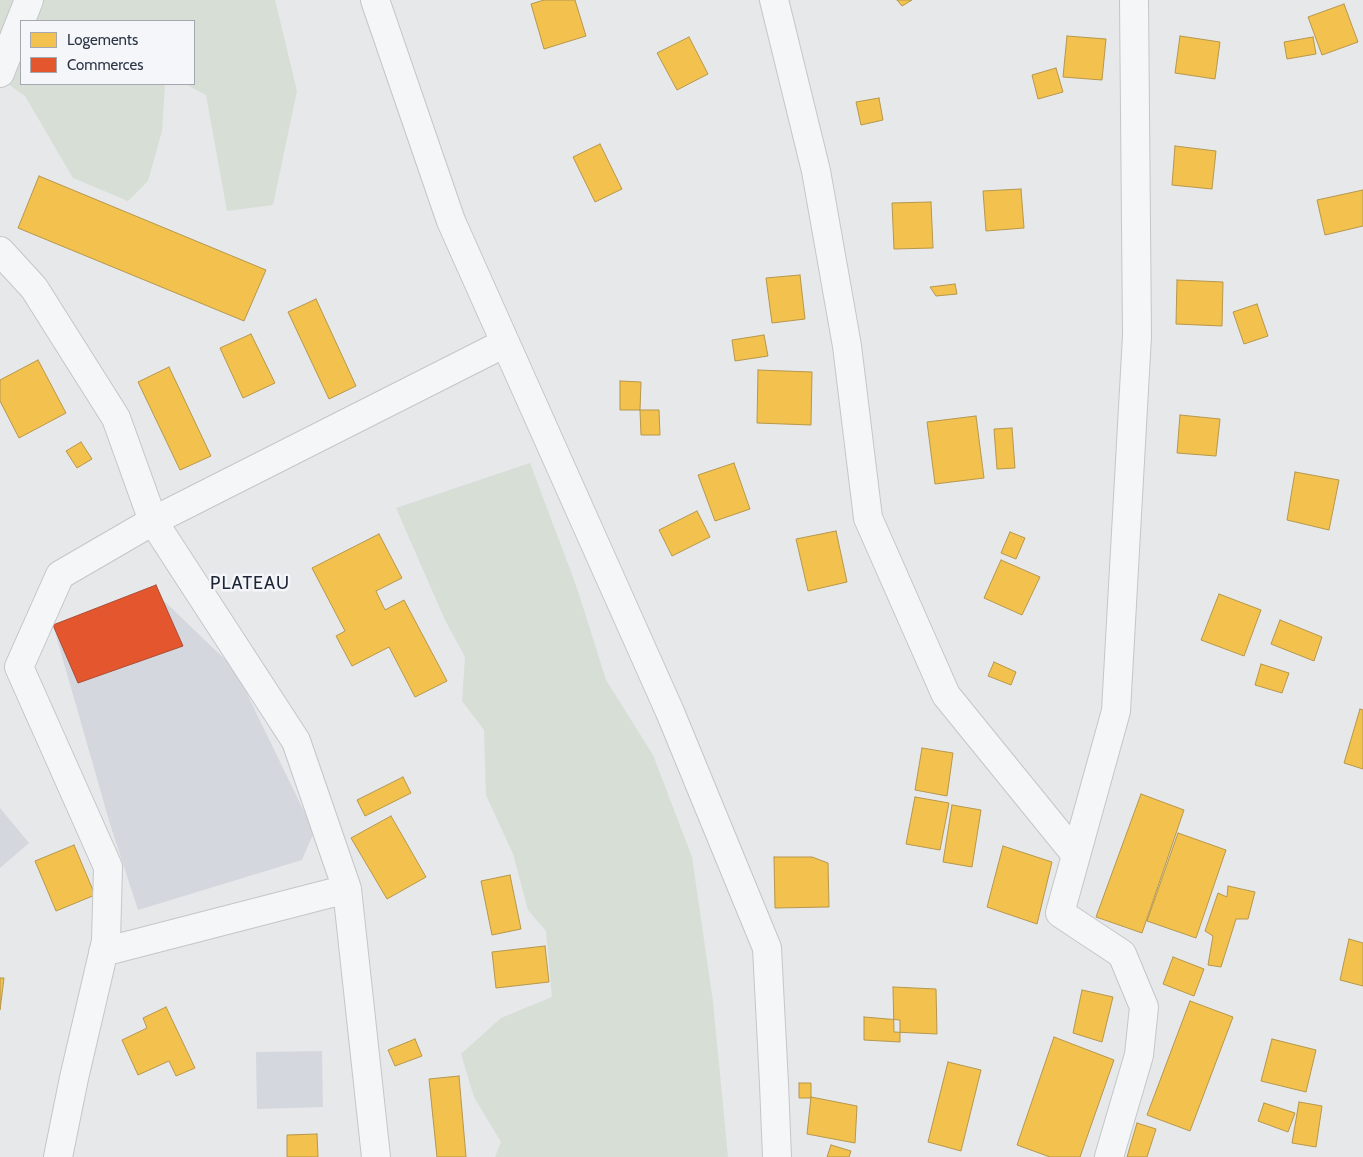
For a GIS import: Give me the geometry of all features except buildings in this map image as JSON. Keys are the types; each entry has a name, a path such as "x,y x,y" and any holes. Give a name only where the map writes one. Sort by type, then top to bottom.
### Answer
{"street":[{"path":"21,20 29,0"},
{"path":"375,0 450,222 670,712 767,948 777,1157"},
{"path":"774,0 816,171 847,346 868,518 946,695 1076,855"},
{"path":"1109,1157 1138,1054 1144,1007 1122,954 1060,913 1116,711 1137,336 1134,0"},
{"path":"0,73 20,23"},
{"path":"0,251 34,288 116,418 153,521 296,741 348,889 376,1157"},
{"path":"58,1157 74,1078 106,941 108,867 19,667 60,575 153,521 505,343"},
{"path":"103,952 348,889"}],"shaded area":[{"path":"0,0 275,0 297,91 273,205 227,211 206,95 187,85 195,85 195,20 20,20 20,85 165,85 162,131 148,181 128,201 73,178 25,96 0,78"},
{"path":"530,463 577,588 606,680 653,755 692,857 713,1002 728,1157 495,1157 501,1142 474,1097 461,1054 501,1018 552,997 546,931 528,910 513,854 486,795 484,730 462,701 465,657 445,620 396,508"},
{"path":"156,585 163,600 235,669 314,832 302,860 138,910 110,824 53,625"},
{"path":"0,808 29,843 0,868"},
{"path":"322,1051 323,1107 257,1109 256,1052"}],"district":[{"name":"PLATEAU","path":"250,584"}]}
